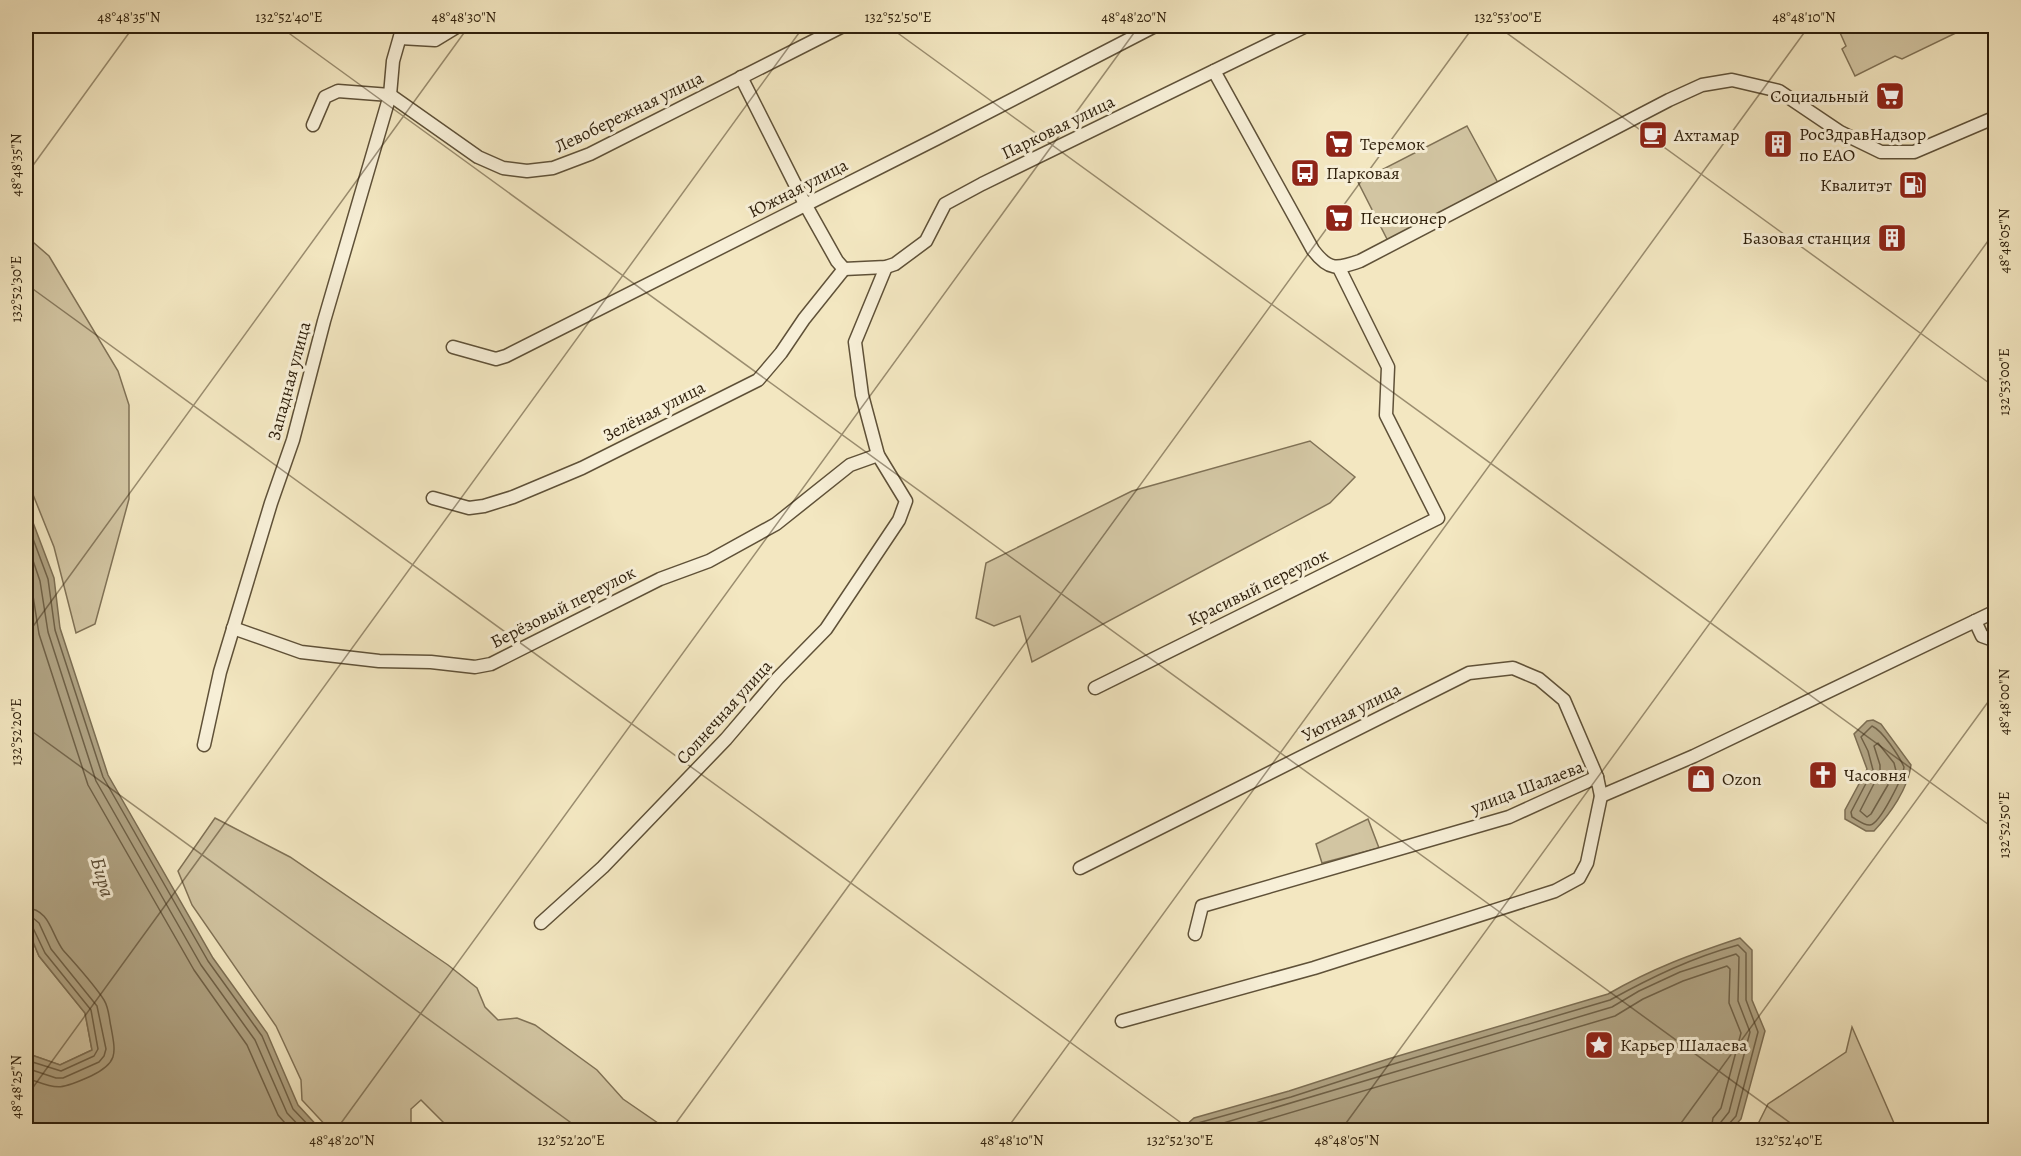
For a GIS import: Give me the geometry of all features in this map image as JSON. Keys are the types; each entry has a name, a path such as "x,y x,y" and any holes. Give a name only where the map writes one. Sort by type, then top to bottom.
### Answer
{"street":[{"path":"402,32 435,40 458,26"},
{"name":"Левобережная улица","path":"313,125 325,97 338,91 390,96 478,157 503,168 528,171 553,168 590,154 843,26"},
{"name":"Южная улица","path":"453,347 496,359 506,356 936,140 1155,26"},
{"name":"Парковая улица","path":"843,269 886,267 895,264 926,241 945,204 1306,26"},
{"name":"Западная улица","path":"204,745 220,672 271,503 293,440 330,301 390,96 393,61 402,32"},
{"path":"1214,71 1313,250 1322,262 1339,268 1360,261 1702,85 1732,80 1779,91 1840,132 1881,152 1914,152 1995,117"},
{"path":"741,77 805,204 843,269"},
{"path":"878,455 862,394 855,342 886,267"},
{"name":"Красивый переулок","path":"1095,688 1438,518 1386,415 1388,367 1339,268"},
{"name":"Зелёная улица","path":"433,498 469,508 513,497 582,468 758,380 781,353 843,269"},
{"name":"Берёзовый переулок","path":"233,628 301,652 379,661 431,662 475,667 491,664 660,579 709,561 776,524 850,465 878,455"},
{"name":"Солнечная улица","path":"541,923 612,859 826,629 899,520 906,501 878,455"},
{"name":"улица Шалаева","path":"1195,934 1202,906 1509,817 1596,777 1601,796 1701,752 1995,611"},
{"path":"1975,621 1982,636 1995,641"},
{"name":"Уютная улица","path":"1080,868 1469,674 1513,668 1539,679 1564,700 1596,777"},
{"path":"1122,1021 1314,968 1555,891 1579,878 1587,863 1601,796"}],"shaded area":[{"path":"1837,26 1961,26 1960,31 1902,59 1895,56 1855,76 1842,49 1846,46"},
{"path":"1467,126 1498,183 1389,243 1358,182"},
{"path":"26,236 49,256 118,371 129,405 129,499 95,624 76,633 54,547 26,477"},
{"path":"1310,441 1355,477 1330,503 1032,662 1020,616 994,626 976,618 986,563 1132,491"},
{"path":"215,818 290,857 448,965 477,988 485,1007 498,1020 517,1018 535,1025 597,1070 623,1099 668,1130 451,1130 421,1100 411,1109 411,1130 330,1130 302,1100 301,1080 276,1026 192,905 178,871"},
{"path":"1368,819 1379,848 1322,863 1316,844"},
{"path":"26,925 39,956 85,1013 92,1050 60,1065 26,1053"},
{"path":"1852,1027 1897,1130 1755,1130 1768,1104 1846,1052"}],"water":[{"name":"Бира","path":"26,504 54,578 60,628 108,775 213,958 267,1033 298,1105 321,1130 26,1130 26,1053 60,1065 92,1050 85,1013 39,956 26,925"},
{"path":"1873,720 1881,724 1911,765 1906,783 1892,809 1874,831 1866,831 1845,819 1845,810 1867,769 1854,734 1867,721"},
{"name":"Карьер Шалаева","path":"1740,938 1752,950 1752,1000 1765,1031 1741,1119 1731,1130 1185,1130 1185,1126 1194,1118 1608,994 1673,962"}],"place":[{"name":"Социальный","path":"1890,96"},
{"name":"Ахтамар","path":"1653,135"},
{"name":"Теремок","path":"1339,144"},
{"name":"РосЗдравНадзор по ЕАО","path":"1778,144"},
{"name":"Парковая","path":"1305,173"},
{"name":"Квалитэт","path":"1913,185"},
{"name":"Пенсионер","path":"1339,218"},
{"name":"Базовая станция","path":"1892,238"},
{"name":"Часовня","path":"1823,775"},
{"name":"Ozon","path":"1701,779"},
{"name":"Карьер Шалаева","path":"1599,1045"}]}
